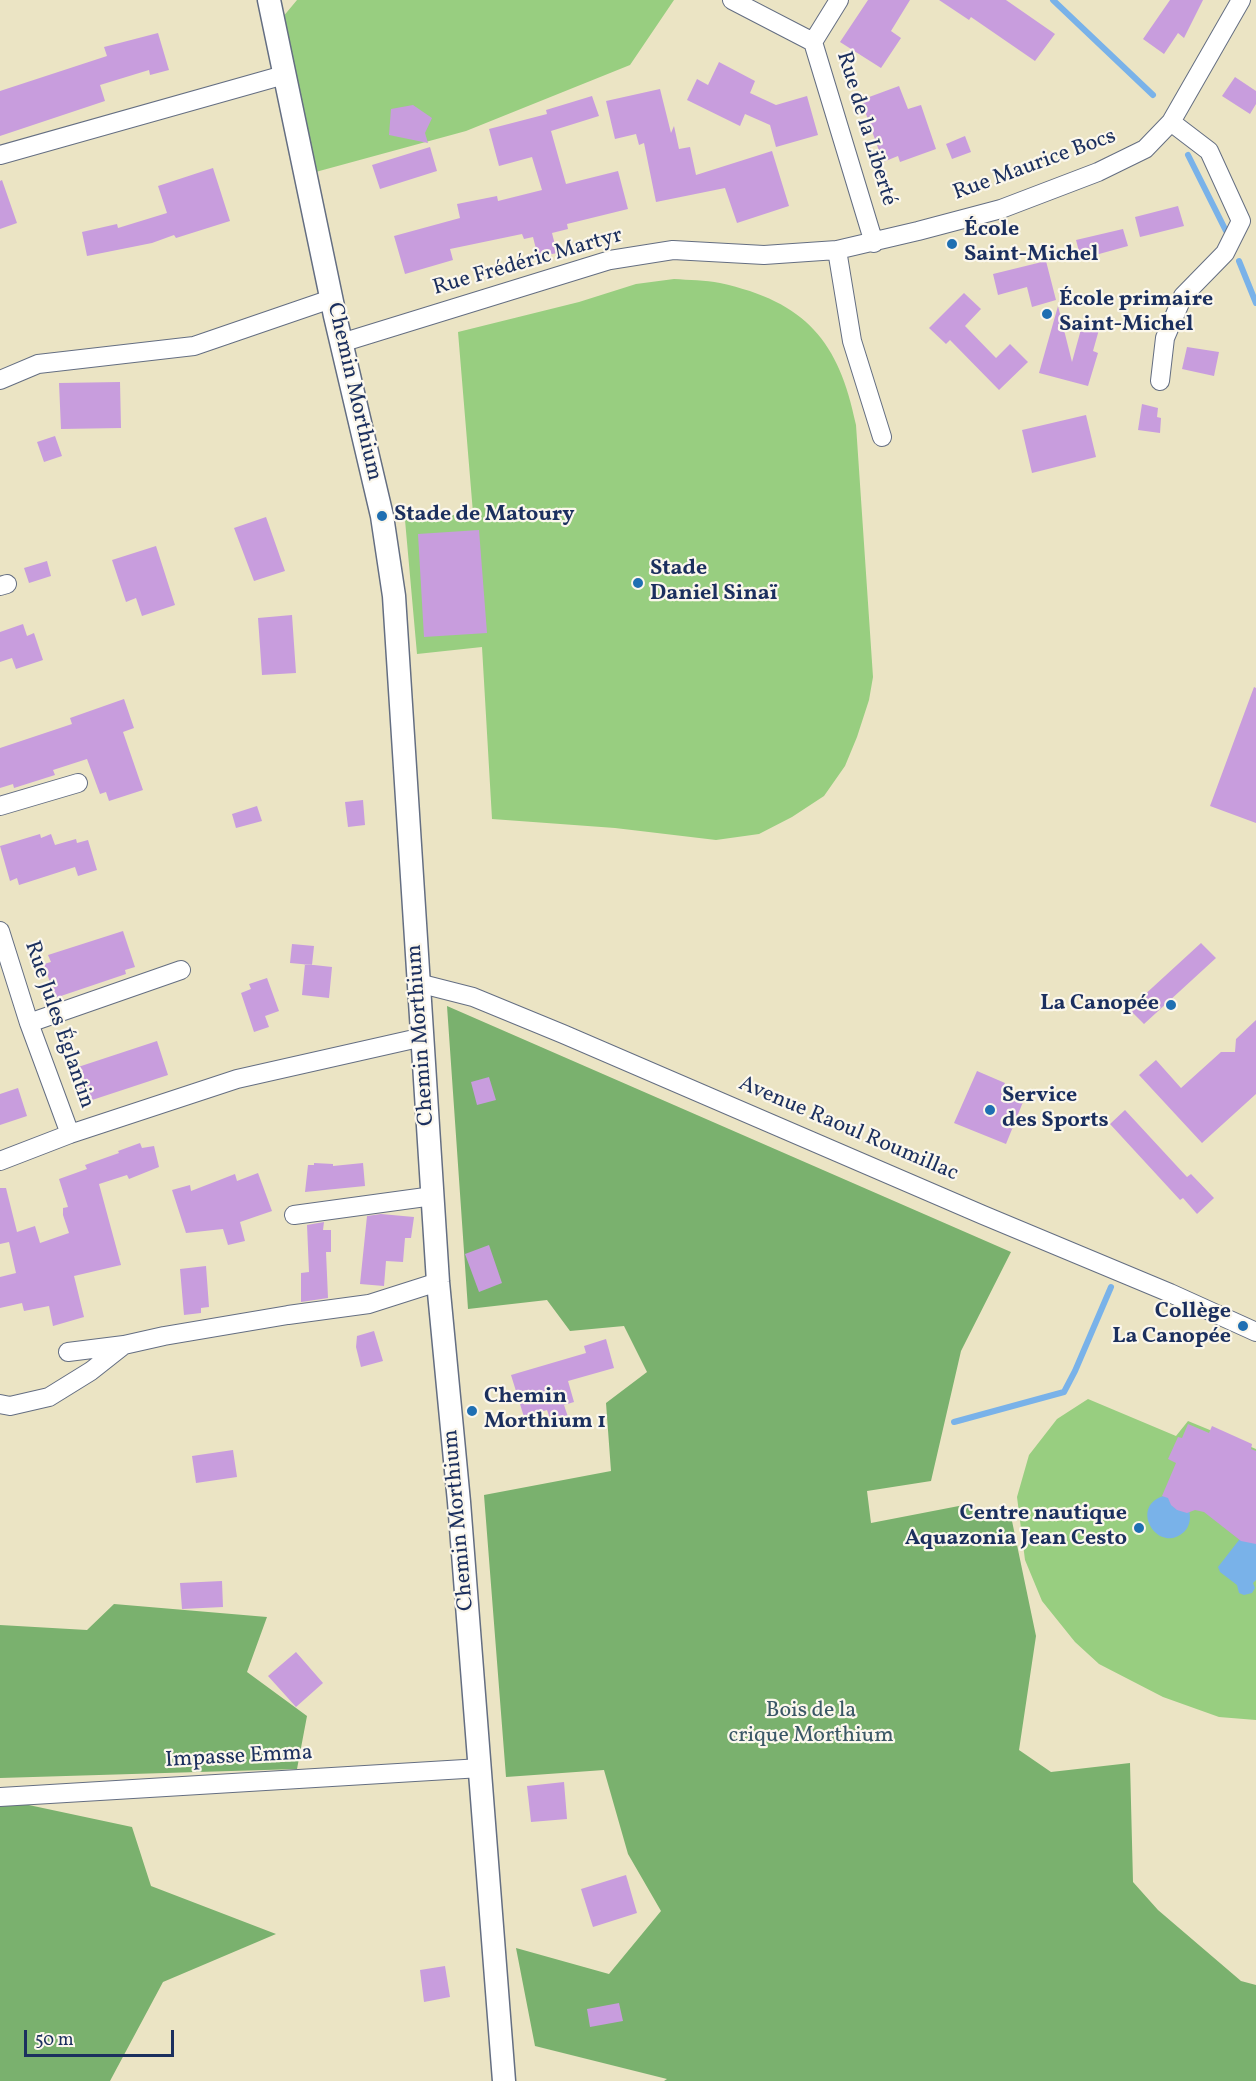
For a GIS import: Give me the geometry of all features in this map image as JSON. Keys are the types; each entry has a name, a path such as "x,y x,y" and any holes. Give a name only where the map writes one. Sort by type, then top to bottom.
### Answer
{"street":[{"name":"Chemin Morthium","path":"269,0 331,299 382,516 394,596 438,1282 481,1768 504,2081"},
{"path":"732,0 813,42"},
{"name":"Rue de la Liberté","path":"839,0 813,42 874,243"},
{"name":"Rue Maurice Bocs","path":"874,243 1000,209 1098,172 1145,149 1171,122 1240,0"},
{"path":"0,155 284,75"},
{"path":"1160,381 1165,338 1183,296 1225,253 1240,221 1209,152 1171,122"},
{"name":"Rue Frédéric Martyr","path":"341,343 610,260 673,250 764,255 837,250 874,243"},
{"path":"837,250 852,341 882,437"},
{"path":"0,380 38,364 194,346 331,299"},
{"path":"0,806 78,783"},
{"name":"Rue Jules Églantin","path":"0,932 29,1023 70,1134"},
{"path":"29,1023 181,970"},
{"name":"Avenue Raoul Roumillac","path":"418,983 473,997 553,1030 1170,1293 1256,1332"},
{"path":"0,1161 70,1134 237,1079 423,1037"},
{"path":"294,1215 433,1196"},
{"path":"68,1352 124,1345 288,1315 369,1304 438,1282"},
{"path":"0,1404 10,1406 49,1397 92,1371 124,1345"},
{"name":"Impasse Emma","path":"0,1797 481,1768"}],"green space":[{"path":"297,0 674,0 630,65 466,131 312,173 282,18"},
{"name":"Stade Daniel Sinaï","path":"674,279 720,283 775,301 796,314 814,330 828,348 840,370 856,425 873,677 869,700 857,737 845,766 824,796 792,817 759,834 716,840 615,828 492,819 482,647 417,654 405,520 473,513 458,332 579,302 636,284"},
{"name":"Bois de la crique Morthium","path":"447,1006 1011,1252 961,1351 931,1481 867,1491 871,1523 964,1505 1012,1521 1036,1636 1019,1750 1051,1772 1130,1763 1133,1882 1158,1910 1241,1981 1256,1985 1256,2081 664,2081 667,2079 535,2046 516,1948 609,1974 661,1911 628,1854 604,1770 506,1777 484,1495 611,1471 606,1403 647,1372 624,1326 570,1331 547,1300 468,1309"},
{"name":"Centre nautique Aquazonia Jean Cesto","path":"1088,1399 1176,1436 1188,1421 1256,1449 1256,1720 1219,1717 1163,1697 1099,1664 1075,1642 1042,1601 1025,1560 1017,1497 1029,1455 1057,1419"},
{"path":"114,1604 267,1617 247,1672 307,1716 297,1769 0,1778 0,1625 87,1630"},
{"path":"24,1804 132,1827 151,1886 276,1934 163,1982 110,2081 0,2081 0,1806"}],"water":[{"path":"1167,1495 1190,1513 1188,1527 1174,1538 1165,1538 1156,1533 1150,1526 1148,1517 1149,1508 1155,1500"},
{"path":"1246,1531 1256,1538 1256,1580 1253,1583 1255,1588 1252,1593 1244,1595 1239,1593 1237,1585 1220,1572 1218,1567"}],"building":[{"path":"868,0 910,0 891,31 901,38 881,68 840,42"},
{"path":"939,0 1006,0 1055,34 1035,61 971,17 969,20"},
{"path":"1170,0 1203,0 1184,38 1178,33 1164,54 1143,39"},
{"path":"158,33 169,70 150,75 149,70 100,85 105,101 0,136 0,91 107,56 104,47"},
{"path":"719,62 755,81 750,93 776,105 807,96 818,135 776,147 770,125 745,114 740,126 687,100 697,79 708,85"},
{"path":"1235,77 1256,91 1256,104 1250,114 1222,96"},
{"path":"899,86 908,109 921,105 936,149 900,162 898,156 883,162 861,100"},
{"path":"660,89 671,133 674,126 679,149 690,147 696,175 772,151 789,206 737,223 725,188 656,202 644,143 639,145 636,134 615,139 606,101"},
{"path":"592,96 599,116 551,131 566,184 618,171 628,209 567,224 568,229 552,233 557,253 538,257 533,237 524,239 522,234 450,249 453,260 405,274 394,236 460,218 457,204 497,196 498,201 542,190 532,157 499,166 489,129 547,114 546,110"},
{"path":"413,105 432,118 425,133 428,143 389,135 391,109"},
{"path":"965,136 971,152 952,159 946,144"},
{"path":"430,147 437,171 380,189 372,165"},
{"path":"213,168 230,221 176,238 174,235 152,243 87,256 82,232 117,224 118,228 167,213 158,186"},
{"path":"2,180 17,223 0,229 0,181"},
{"path":"1178,206 1184,226 1140,237 1135,217"},
{"path":"1123,229 1128,246 1081,259 1076,240"},
{"path":"1046,261 1056,300 1032,307 1027,287 998,295 993,274"},
{"path":"964,293 981,309 965,326 996,358 1010,344 1028,362 999,390 950,340 946,344 929,328"},
{"path":"1058,306 1072,362 1083,322 1100,326 1093,351 1098,353 1088,386 1039,373"},
{"path":"1187,347 1219,352 1214,376 1182,369"},
{"path":"120,382 121,428 61,429 59,383"},
{"path":"1142,404 1158,408 1157,417 1161,418 1160,433 1138,430"},
{"path":"1086,415 1096,457 1032,473 1022,430"},
{"path":"55,436 62,456 44,462 37,442"},
{"path":"266,517 285,571 254,581 234,528"},
{"path":"479,530 487,633 424,637 418,534"},
{"path":"156,546 175,605 142,616 136,598 126,602 112,560"},
{"path":"47,561 51,576 29,583 24,568"},
{"path":"292,615 296,673 262,675 258,618"},
{"path":"23,624 27,636 34,633 43,660 16,669 12,658 0,662 0,632"},
{"path":"1254,687 1256,688 1256,823 1210,806"},
{"path":"124,699 134,728 123,732 143,790 109,801 106,792 100,794 87,759 53,770 55,775 14,788 13,784 0,788 0,748 72,724 70,718"},
{"path":"363,800 365,825 348,827 345,802"},
{"path":"257,806 262,821 236,828 232,814"},
{"path":"40,834 41,838 51,834 55,845 76,839 77,843 88,840 97,870 78,876 75,867 19,885 17,878 10,881 0,846"},
{"path":"123,931 135,967 125,970 126,974 55,998 44,964 51,962 48,955"},
{"path":"1201,943 1216,958 1144,1024 1129,1009"},
{"path":"292,944 314,946 312,965 290,963"},
{"path":"305,964 332,967 329,998 302,995"},
{"path":"267,978 279,1011 265,1016 269,1027 254,1032 241,993 251,989 249,984"},
{"path":"1256,1020 1256,1094 1202,1143 1139,1075 1156,1060 1181,1088 1221,1052 1235,1052 1236,1039"},
{"path":"157,1041 168,1075 80,1104 69,1070"},
{"path":"977,1071 1005,1083 1001,1093 1023,1102 1006,1144 954,1123"},
{"path":"489,1077 496,1100 477,1105 471,1082"},
{"path":"18,1088 27,1116 0,1125 0,1094"},
{"path":"1125,1110 1187,1177 1191,1174 1214,1198 1197,1214 1183,1198 1180,1200 1110,1124"},
{"path":"140,1143 142,1148 154,1146 159,1167 129,1179 127,1175 99,1184 121,1265 74,1276 84,1317 53,1326 49,1306 24,1311 22,1303 0,1308 0,1277 16,1273 9,1242 0,1244 0,1188 6,1188 17,1232 35,1226 40,1243 69,1233 63,1215 63,1208 68,1207 59,1179 87,1169 85,1165"},
{"path":"314,1163 333,1164 333,1166 363,1163 365,1186 305,1192 308,1165 314,1165"},
{"path":"258,1173 272,1211 240,1222 245,1241 228,1245 223,1229 186,1233 172,1190 190,1185 191,1191 235,1174 237,1181"},
{"path":"381,1214 414,1217 411,1238 405,1238 403,1262 386,1261 384,1286 360,1284 367,1216"},
{"path":"324,1222 323,1230 331,1230 331,1252 326,1252 328,1298 301,1302 301,1273 309,1272 307,1225"},
{"path":"489,1245 502,1283 479,1292 465,1254"},
{"path":"206,1266 209,1307 201,1308 201,1313 184,1315 180,1269"},
{"path":"374,1331 383,1361 361,1367 356,1347 357,1336"},
{"path":"606,1339 614,1368 568,1381 574,1402 564,1405 568,1417 551,1422 547,1410 524,1417 511,1375 586,1353 584,1346"},
{"path":"1188,1424 1209,1433 1212,1426 1252,1444 1251,1449 1256,1451 1256,1544 1241,1541 1204,1512 1195,1510 1187,1513 1177,1510 1168,1498 1162,1496 1176,1463 1168,1459 1178,1437 1182,1438"},
{"path":"233,1450 237,1477 196,1483 192,1456"},
{"path":"222,1581 223,1607 182,1609 180,1583"},
{"path":"296,1652 323,1683 296,1707 268,1676"},
{"path":"564,1782 567,1819 531,1822 527,1786"},
{"path":"626,1875 637,1913 593,1927 581,1889"},
{"path":"445,1966 450,1997 424,2002 420,1970"},
{"path":"619,2003 623,2021 590,2027 587,2009"}],"waterway":[{"path":"1053,0 1153,95"},
{"path":"1188,155 1226,231"},
{"path":"1239,261 1256,303"},
{"path":"954,1422 1064,1392 1111,1287"}],"place":[{"name":"École Saint-Michel","path":"952,244"},
{"name":"École primaire Saint-Michel","path":"1047,314"},
{"name":"Stade de Matoury","path":"382,516"},
{"name":"Stade Daniel Sinaï","path":"638,583"},
{"name":"La Canopée","path":"1171,1005"},
{"name":"Service des Sports","path":"990,1110"},
{"name":"Collège La Canopée","path":"1243,1326"},
{"name":"Chemin Morthium 1","path":"472,1411"},
{"name":"Centre nautique Aquazonia Jean Cesto","path":"1139,1528"}]}
